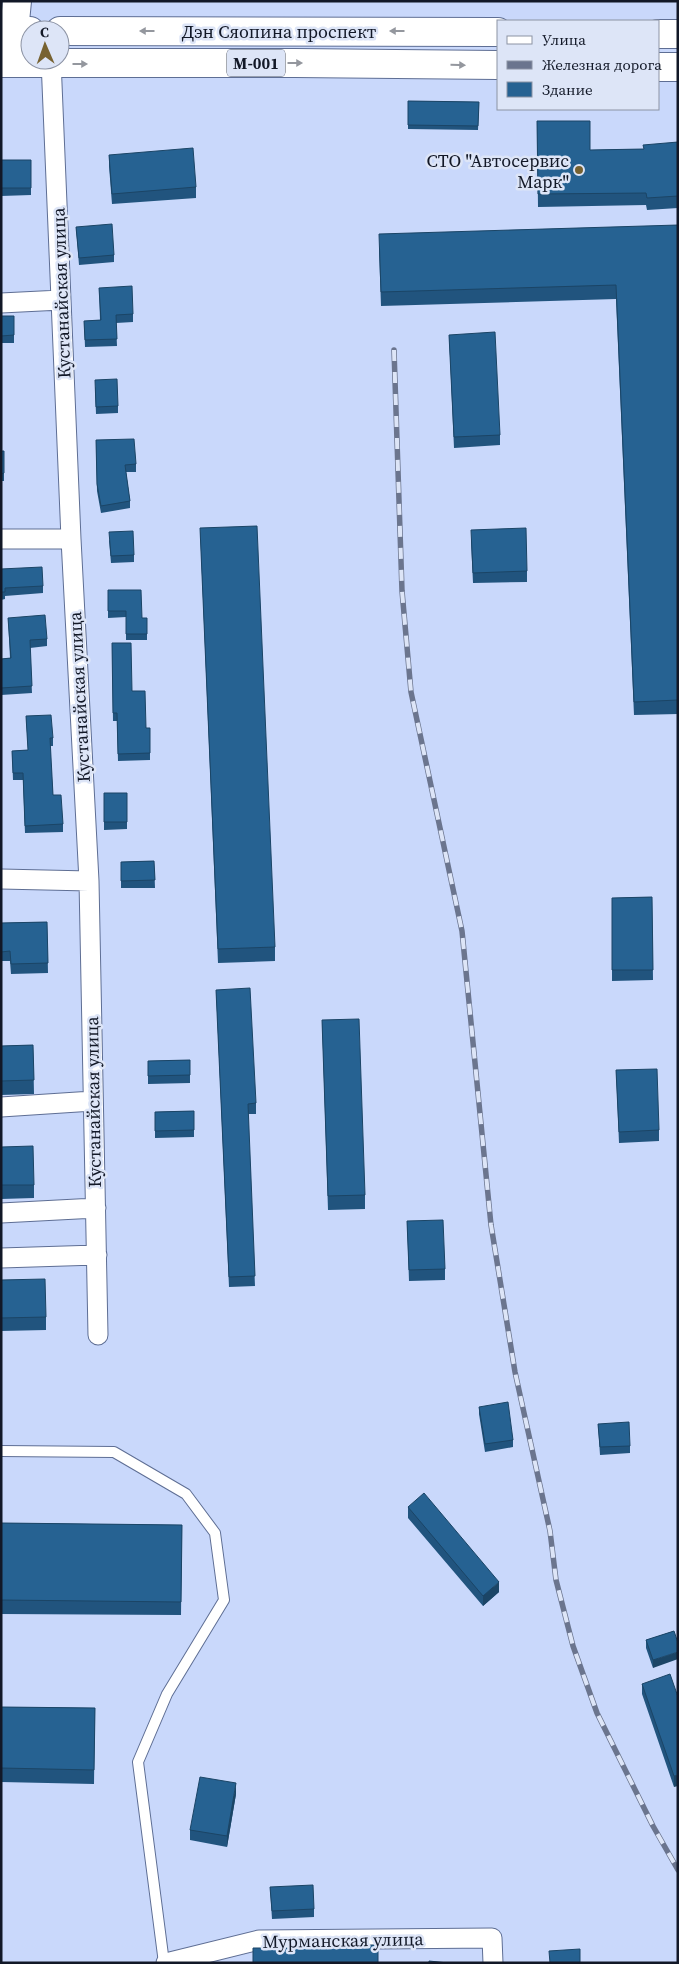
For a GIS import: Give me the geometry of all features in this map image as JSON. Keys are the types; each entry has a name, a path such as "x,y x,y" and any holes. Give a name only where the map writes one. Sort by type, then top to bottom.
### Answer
{"main road":[{"path":"8,64 15,31 17,1"},
{"name":"Дэн Сяопина проспект","path":"70,31 497,32"},
{"path":"659,34 678,34"},
{"name":"Дэн Сяопина проспект","path":"70,62 497,65"},
{"path":"659,67 678,67"}],"street":[{"name":"Кустанайская улица","path":"51,70 71,539 89,881 98,1335"},
{"path":"1,303 61,300"},
{"path":"1,539 71,539"},
{"path":"1,879 89,881"},
{"path":"1,1108 93,1101"},
{"path":"1,1213 96,1208"},
{"path":"1,1258 96,1255"},
{"name":"Мурманская улица","path":"165,1963 259,1940 492,1938 493,1963"}],"lane":[{"path":"1,1451 114,1452 186,1494 215,1533 224,1600 167,1694 138,1762 165,1963"}],"building":[{"path":"408,101 479,102 478,126 408,125"},
{"path":"537,121 590,121 590,150 644,149 643,145 678,142 678,196 647,198 646,193 538,194"},
{"path":"193,148 196,187 112,194 109,155"},
{"path":"1,160 31,160 31,188 1,188"},
{"path":"112,224 114,255 79,258 76,227"},
{"path":"678,225 678,700 634,702 616,285 381,292 379,234"},
{"path":"132,286 133,314 116,315 117,339 85,340 84,321 101,320 99,288"},
{"path":"1,316 14,316 14,335 1,336"},
{"path":"495,332 500,435 454,437 449,335"},
{"path":"117,379 118,406 96,407 95,380"},
{"path":"134,439 136,464 125,465 130,501 101,506 97,484 96,440"},
{"path":"1,451 4,451 4,473 1,474"},
{"path":"257,526 275,947 218,949 200,528"},
{"path":"526,528 527,571 473,573 471,530"},
{"path":"133,531 134,555 111,556 109,532"},
{"path":"42,567 43,586 5,588 5,592 1,592 1,569"},
{"path":"108,590 141,590 142,618 147,618 147,634 126,634 126,611 108,611"},
{"path":"45,615 47,639 30,640 32,686 1,688 1,659 11,658 8,618"},
{"path":"112,643 131,643 132,691 145,691 146,728 150,728 150,753 118,754 117,713 113,713"},
{"path":"51,715 53,738 50,738 53,795 61,795 63,824 25,826 23,773 13,773 12,751 28,750 26,716"},
{"path":"104,793 127,793 127,822 104,822"},
{"path":"154,861 155,880 121,881 121,862"},
{"path":"652,897 653,970 612,970 612,898"},
{"path":"47,922 48,963 11,964 10,951 1,952 1,923"},
{"path":"250,988 256,1103 248,1104 255,1276 229,1277 216,990"},
{"path":"359,1019 365,1195 328,1196 322,1020"},
{"path":"33,1045 34,1080 1,1081 1,1046"},
{"path":"190,1060 190,1075 148,1076 148,1061"},
{"path":"657,1069 659,1130 619,1132 616,1070"},
{"path":"194,1111 194,1130 155,1131 155,1112"},
{"path":"33,1146 34,1185 1,1185 1,1147"},
{"path":"443,1220 445,1269 409,1270 407,1221"},
{"path":"45,1279 46,1317 1,1318 1,1280"},
{"path":"508,1402 513,1440 485,1444 479,1407"},
{"path":"629,1422 630,1446 600,1447 598,1424"},
{"path":"424,1493 499,1582 483,1596 408,1507"},
{"path":"1,1523 182,1525 181,1602 1,1600"},
{"path":"674,1631 678,1643 678,1652 653,1660 646,1640"},
{"path":"670,1674 678,1697 678,1775 674,1776 642,1684"},
{"path":"1,1707 95,1708 94,1770 1,1768"},
{"path":"200,1777 236,1783 227,1836 190,1830"},
{"path":"313,1885 314,1909 272,1911 270,1887"},
{"path":"326,1945 378,1945 378,1963 253,1963 253,1948 326,1948"},
{"path":"580,1949 580,1963 550,1963 549,1951"},
{"path":"429,1961 448,1963 429,1963"}],"railway":[{"path":"394,350 402,591 411,692 462,931 491,1225 515,1372 550,1531 556,1580 573,1646 597,1713 653,1826 678,1870"}],"place":[{"name":"СТО ''Автосервис Марк''","path":"579,170"}]}
